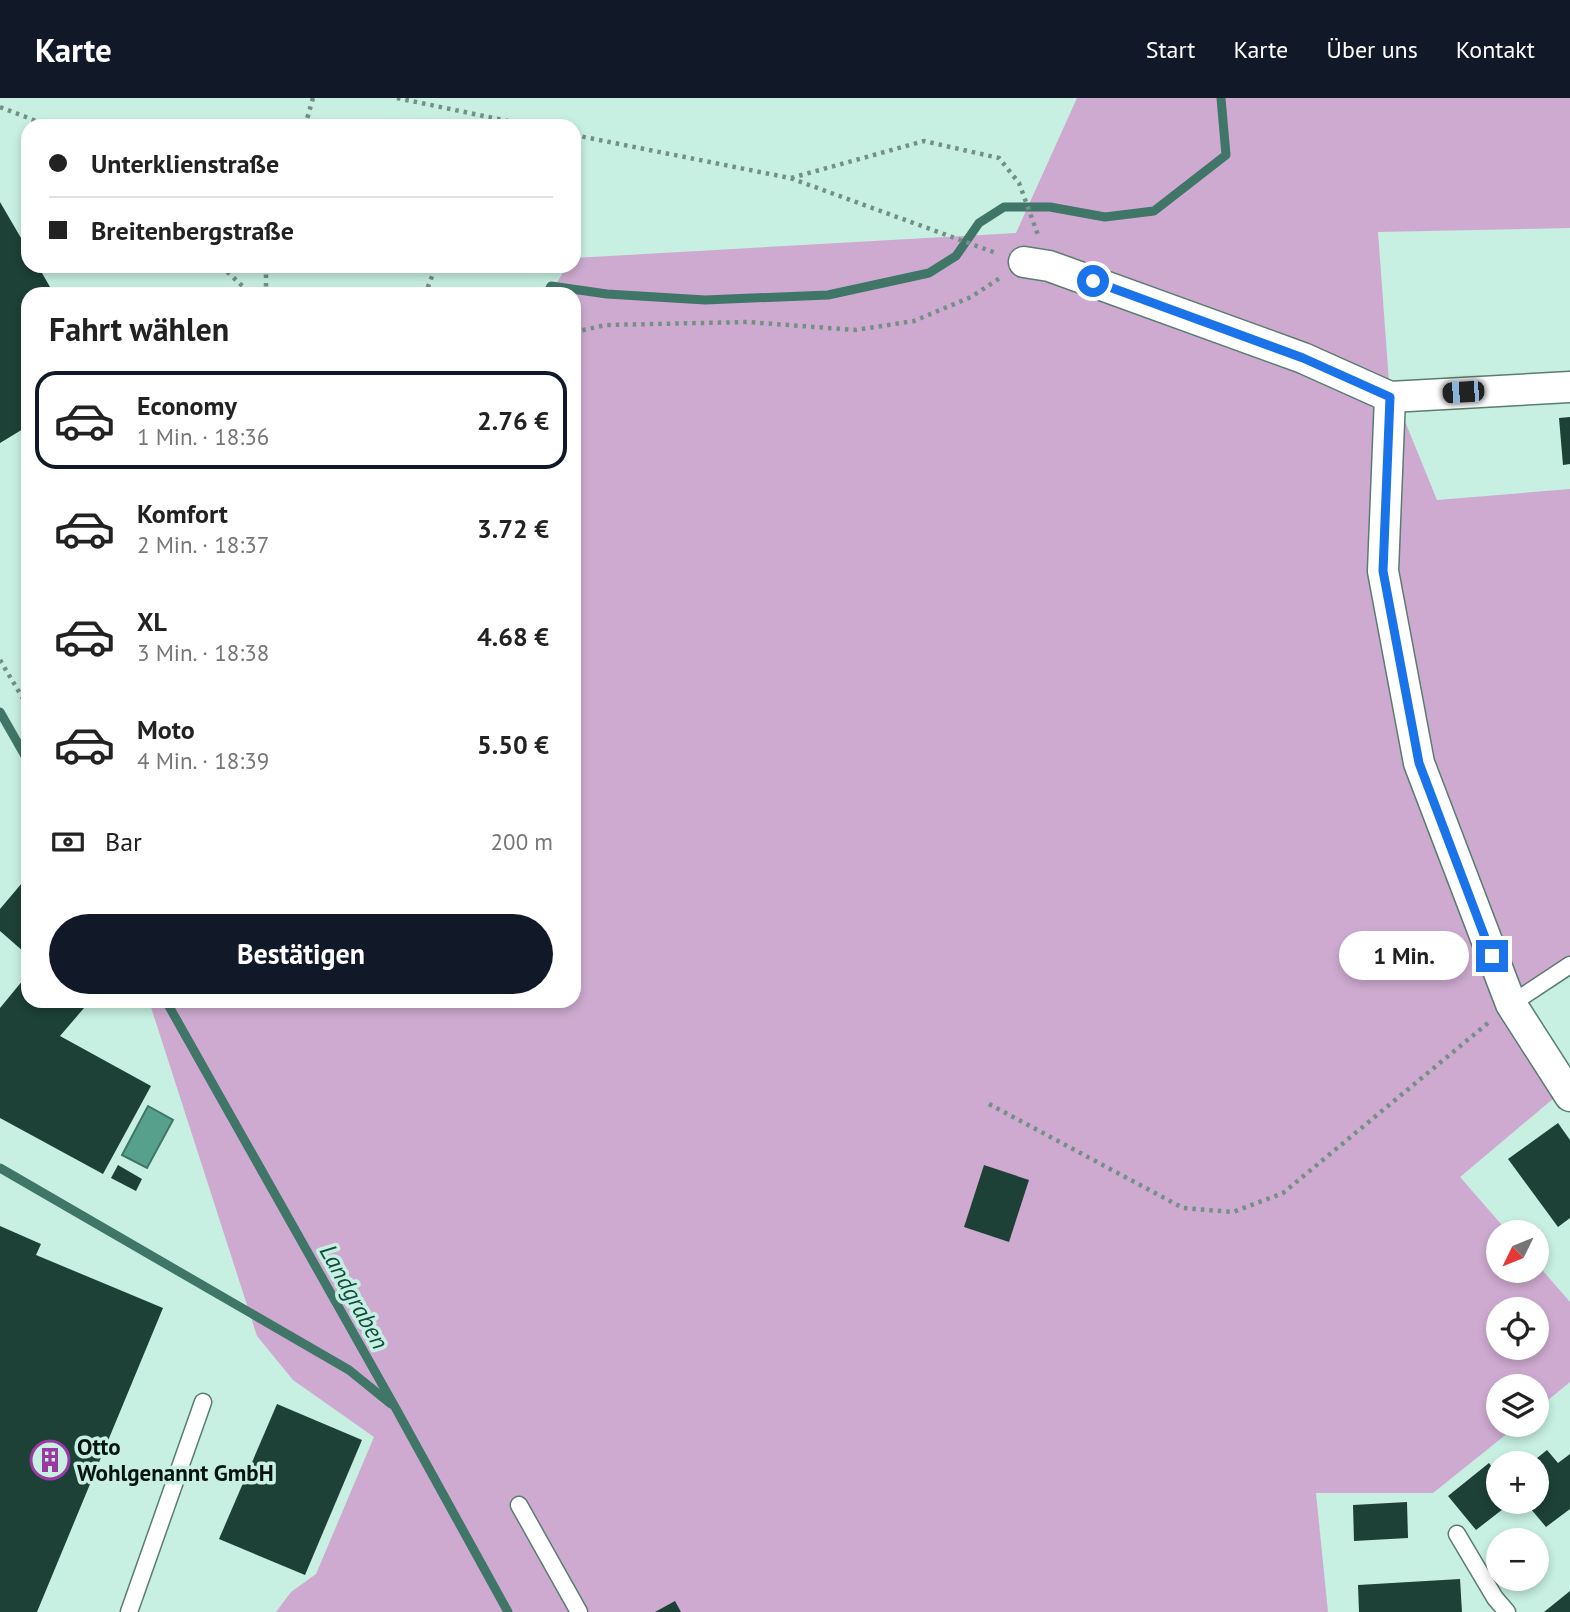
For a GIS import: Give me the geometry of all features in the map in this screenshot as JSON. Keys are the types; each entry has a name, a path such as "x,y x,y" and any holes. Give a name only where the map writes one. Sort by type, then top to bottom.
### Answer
{"street":[{"path":"1033,253 1049,265 1290,353 1390,397 1570,387"},
{"path":"1390,397 1383,571 1419,763 1511,1004 1570,1097"}],"lane":[{"path":"1511,1004 1570,965"},
{"path":"129,1612 202,1402"},
{"path":"519,1505 579,1612"},
{"path":"1457,1534 1507,1612"}],"path":[{"path":"307,119 313,98"},
{"path":"397,98 496,119"},
{"path":"0,107 31,119"},
{"path":"581,136 790,178 989,251"},
{"path":"581,330 606,325 748,322 856,330 914,321 971,297 1033,253 1019,183 999,158 924,141 790,178"},
{"path":"228,273 244,287"},
{"path":"0,660 21,695"},
{"path":"989,1104 1184,1208 1233,1212 1283,1193 1511,1004"}],"shaded area":[{"path":"1077,98 1570,98 1570,228 1378,232 1389,382 1437,500 1570,489 1570,958 1511,1004 1560,1093 1460,1177 1498,1220 1486,1220 1486,1283 1549,1283 1549,1278 1570,1302 1570,1382 1549,1399 1549,1374 1486,1374 1486,1437 1503,1437 1433,1493 1316,1493 1328,1612 276,1612 291,1592 316,1574 374,1437 293,1380 257,1336 151,1008 581,1008 581,287 554,287 563,273 581,273 581,258 1016,233"},
{"path":"148,1106 173,1120 147,1168 122,1155"}],"building":[{"path":"0,202 21,238 21,273 42,273 50,287 21,287 21,430 0,443"},
{"path":"1570,417 1570,464 1563,465 1559,418"},
{"path":"21,884 21,949 0,931 0,909"},
{"path":"21,982 21,1008 84,1008 60,1036 151,1086 103,1174 0,1118 0,1008"},
{"path":"1558,1123 1570,1140 1570,1218 1558,1227 1508,1159"},
{"path":"118,1165 142,1179 136,1191 111,1178"},
{"path":"984,1165 1029,1180 1009,1242 964,1227"},
{"name":"Otto Wohlgenannt GmbH","path":"0,1226 41,1244 36,1255 163,1308 37,1612 0,1612"},
{"path":"277,1404 362,1440 305,1575 219,1539"},
{"path":"1549,1452 1558,1463 1570,1454 1570,1509 1546,1527 1535,1514 1549,1514"},
{"path":"1486,1465 1486,1514 1497,1514 1476,1530 1448,1496"},
{"path":"1407,1502 1408,1538 1354,1541 1353,1505"},
{"path":"1460,1579 1462,1612 1359,1612 1358,1585"},
{"path":"1570,1591 1570,1612 1544,1612"},
{"path":"675,1601 681,1612 655,1612"}],"waterway":[{"path":"581,290 705,300 828,295 929,273 956,256 979,223 1004,207 1050,207 1105,217 1154,211 1226,155 1221,98"},
{"path":"550,287 558,287"},
{"path":"0,712 21,749"},
{"name":"Landgraben","path":"170,1008 508,1612"},
{"path":"0,1168 349,1370 391,1404"}],"place":[{"name":"Otto Wohlgenannt GmbH","path":"50,1460"}],"route":[{"path":"1093,281 1303,358 1390,397 1383,571 1419,763 1492,956"}]}
